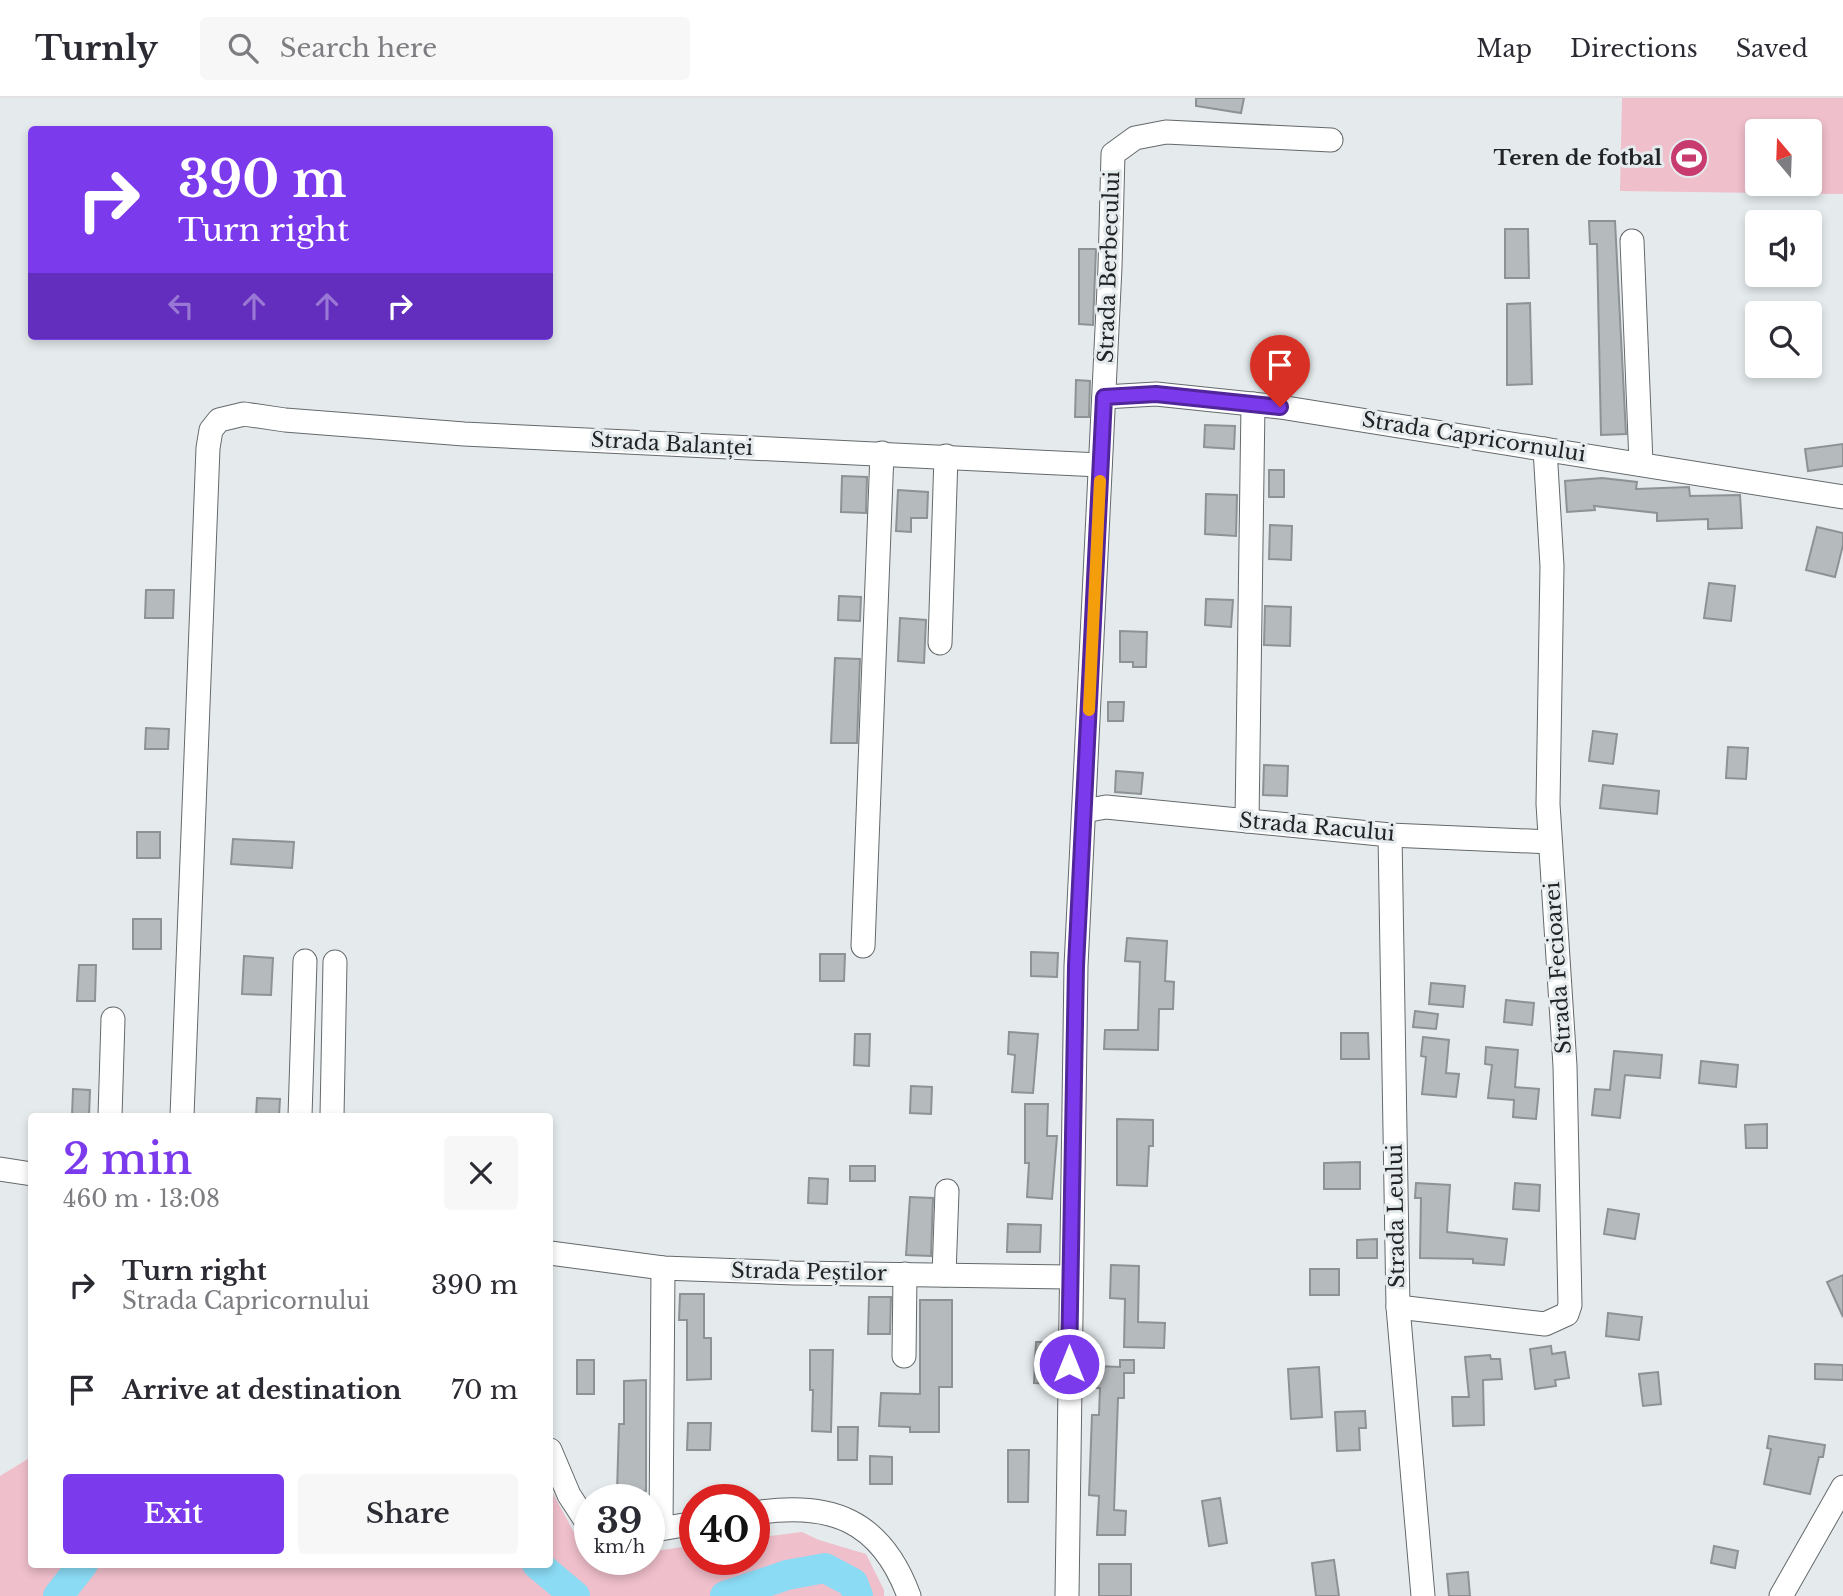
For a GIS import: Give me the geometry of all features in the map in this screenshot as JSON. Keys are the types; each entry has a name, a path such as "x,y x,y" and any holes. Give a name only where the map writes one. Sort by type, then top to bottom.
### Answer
{"street":[{"name":"Strada Berbecului","path":"1067,1596 1069,1277 1076,966 1113,154 1135,138 1166,132 1331,140"},
{"path":"1632,241 1641,463"},
{"path":"1106,351 1126,383 1139,395"},
{"name":"Strada Capricornului","path":"1104,397 1156,394 1253,404 1641,463 1843,497"},
{"path":"1247,821 1253,404"},
{"name":"Strada Balanței","path":"182,1113 208,448 211,430 219,420 244,414 427,432 1100,465"},
{"name":"Strada Fecioarei","path":"1398,1307 1533,1324 1558,1320 1567,1314 1570,1305 1565,1066 1550,842 1552,566 1545,449"},
{"path":"863,946 882,453"},
{"path":"940,643 946,456"},
{"name":"Strada Racului","path":"1084,811 1106,807 1390,835 1550,842"},
{"name":"Strada Leului","path":"1390,835 1398,1307 1423,1596"},
{"path":"300,1113 305,961"},
{"path":"332,1113 335,962"},
{"path":"110,1113 113,1018"},
{"path":"0,1169 28,1173"},
{"path":"944,1275 947,1191"},
{"name":"Strada Peștilor","path":"553,1253 663,1268 1069,1277"},
{"path":"656,1484 663,1268"},
{"path":"904,1356 905,1274"},
{"path":"553,1457 574,1503"},
{"path":"1781,1596 1843,1486"},
{"path":"770,1512 810,1509 836,1514 870,1535 888,1554 902,1577 909,1596"}],"shaded area":[{"name":"Teren de fotbal","path":"1622,98 1843,98 1843,194 1822,194 1822,119 1745,119 1745,193 1620,191"},
{"path":"28,1459 28,1568 553,1568 553,1494 574,1532 574,1575 665,1575 665,1550 679,1547 679,1575 770,1575 770,1536 802,1532 866,1554 884,1590 884,1596 0,1596 0,1476"}],"building":[{"path":"1196,98 1244,98 1241,113 1196,106"},
{"path":"1589,221 1615,221 1626,434 1601,435 1597,244 1590,244"},
{"path":"1505,229 1528,229 1529,278 1505,278"},
{"path":"1079,249 1096,249 1093,325 1079,324"},
{"path":"1530,303 1532,384 1507,385 1507,304"},
{"path":"1076,380 1090,381 1089,417 1075,417"},
{"path":"1205,425 1235,426 1234,449 1204,447"},
{"path":"1843,444 1843,466 1808,471 1805,449"},
{"path":"1269,470 1284,470 1284,497 1269,497"},
{"path":"842,476 867,477 866,513 841,512"},
{"path":"1602,478 1637,482 1636,489 1689,487 1690,496 1740,495 1742,528 1708,529 1708,519 1657,521 1657,513 1594,506 1595,510 1567,512 1565,481"},
{"path":"898,490 928,492 927,518 911,518 911,532 896,531"},
{"path":"1206,494 1237,495 1236,536 1205,534"},
{"path":"1270,525 1292,526 1291,560 1269,559"},
{"path":"1817,527 1843,533 1843,545 1835,577 1806,570"},
{"path":"1709,583 1735,586 1731,621 1704,618"},
{"path":"146,590 174,590 173,618 145,618"},
{"path":"839,596 861,597 860,621 838,620"},
{"path":"1206,599 1233,600 1231,627 1205,625"},
{"path":"1265,606 1291,607 1290,646 1264,645"},
{"path":"900,618 926,620 924,663 898,661"},
{"path":"1120,631 1147,632 1146,667 1133,667 1133,662 1120,662"},
{"path":"835,658 860,659 857,743 831,743"},
{"path":"1108,702 1124,702 1123,721 1108,721"},
{"path":"146,728 169,729 168,749 145,749"},
{"path":"1593,731 1617,734 1613,764 1589,761"},
{"path":"1728,747 1748,748 1746,779 1726,778"},
{"path":"1264,765 1288,766 1287,796 1263,795"},
{"path":"1116,771 1143,773 1141,794 1115,792"},
{"path":"1603,785 1659,791 1657,814 1600,808"},
{"path":"137,832 160,832 160,858 137,858"},
{"path":"233,839 294,842 292,868 231,864"},
{"path":"133,919 161,919 161,949 133,949"},
{"path":"1127,938 1167,941 1165,981 1174,982 1173,1009 1159,1009 1158,1050 1104,1049 1105,1030 1138,1030 1140,962 1125,961"},
{"path":"1031,952 1058,953 1057,977 1031,976"},
{"path":"820,954 845,954 844,981 820,981"},
{"path":"244,956 273,958 271,995 242,994"},
{"path":"79,965 96,965 95,1001 77,1001"},
{"path":"1431,983 1465,986 1463,1007 1429,1004"},
{"path":"1506,1000 1534,1003 1532,1025 1504,1022"},
{"path":"1415,1011 1438,1014 1436,1029 1413,1027"},
{"path":"1009,1032 1038,1034 1033,1093 1012,1092 1015,1055 1008,1054"},
{"path":"1341,1033 1368,1033 1369,1059 1341,1059"},
{"path":"855,1034 870,1034 869,1066 854,1065"},
{"path":"1423,1037 1449,1040 1446,1073 1459,1074 1456,1097 1422,1094 1426,1057 1421,1056"},
{"path":"1486,1047 1518,1050 1515,1087 1539,1089 1536,1119 1513,1117 1514,1100 1488,1098 1492,1065 1485,1064"},
{"path":"1614,1051 1662,1055 1660,1078 1625,1075 1620,1118 1592,1115 1595,1089 1610,1090"},
{"path":"1701,1061 1738,1065 1736,1087 1699,1083"},
{"path":"911,1086 932,1087 931,1114 910,1113"},
{"path":"73,1089 90,1090 89,1113 72,1113"},
{"path":"257,1098 280,1099 279,1113 256,1113"},
{"path":"1025,1104 1048,1104 1047,1136 1057,1136 1052,1199 1027,1197 1029,1163 1025,1163"},
{"path":"1117,1119 1153,1120 1153,1146 1149,1146 1147,1186 1117,1185"},
{"path":"1767,1124 1767,1148 1746,1148 1745,1125"},
{"path":"1360,1162 1360,1189 1324,1189 1324,1163"},
{"path":"850,1166 875,1166 875,1181 850,1181"},
{"path":"809,1178 828,1179 827,1204 808,1203"},
{"path":"1416,1183 1450,1185 1447,1232 1507,1239 1504,1265 1473,1263 1473,1259 1420,1258 1421,1198 1415,1198"},
{"path":"1515,1183 1540,1185 1539,1211 1513,1209"},
{"path":"910,1197 933,1198 931,1256 906,1255"},
{"path":"1608,1209 1639,1214 1635,1239 1604,1234"},
{"path":"1008,1224 1041,1225 1040,1252 1007,1252"},
{"path":"1377,1239 1377,1258 1357,1258 1357,1240"},
{"path":"1111,1265 1139,1266 1138,1322 1165,1323 1164,1348 1124,1347 1125,1299 1110,1298"},
{"path":"1310,1269 1339,1269 1339,1295 1310,1295"},
{"path":"1843,1275 1843,1317 1827,1282"},
{"path":"680,1294 704,1294 704,1338 711,1338 711,1379 687,1380 687,1320 679,1320"},
{"path":"869,1297 891,1297 890,1334 868,1334"},
{"path":"920,1300 952,1300 952,1387 939,1387 939,1432 910,1432 910,1427 879,1426 881,1393 920,1394"},
{"path":"1608,1313 1642,1317 1639,1340 1606,1336"},
{"path":"1036,1342 1057,1342 1056,1384 1034,1383"},
{"path":"1551,1346 1552,1354 1565,1352 1569,1378 1555,1380 1556,1386 1535,1389 1530,1349"},
{"path":"810,1350 833,1350 831,1432 812,1431"},
{"path":"1490,1355 1491,1359 1500,1359 1502,1379 1483,1380 1484,1425 1453,1426 1452,1397 1469,1397 1465,1357"},
{"path":"577,1360 594,1360 594,1394 577,1394"},
{"path":"1120,1360 1134,1360 1134,1373 1124,1373 1124,1398 1118,1398 1114,1510 1126,1511 1125,1535 1097,1535 1099,1496 1089,1495 1092,1415 1099,1415 1100,1388 1095,1388 1095,1372 1098,1372 1098,1366 1120,1367"},
{"path":"1815,1364 1843,1365 1843,1380 1815,1379"},
{"path":"1319,1367 1322,1417 1291,1419 1288,1369"},
{"path":"1658,1372 1661,1404 1643,1406 1639,1374"},
{"path":"646,1380 646,1484 617,1484 619,1424 624,1424 624,1381"},
{"path":"1365,1411 1366,1428 1359,1428 1360,1450 1337,1451 1335,1412"},
{"path":"688,1423 711,1423 710,1450 687,1450"},
{"path":"838,1427 858,1427 857,1460 838,1460"},
{"path":"1769,1436 1825,1445 1823,1457 1819,1457 1810,1494 1764,1484 1771,1449 1767,1448"},
{"path":"1008,1450 1029,1450 1028,1502 1008,1502"},
{"path":"870,1456 892,1457 892,1484 870,1484"},
{"path":"1220,1498 1227,1543 1209,1546 1202,1501"},
{"path":"1714,1546 1738,1551 1735,1568 1711,1563"},
{"path":"1334,1560 1339,1596 1316,1596 1312,1563"},
{"path":"1099,1564 1131,1564 1131,1596 1099,1596"},
{"path":"1468,1572 1470,1596 1449,1596 1447,1574"}],"waterway":[{"path":"58,1596 80,1568"},
{"path":"542,1568 575,1596"},
{"path":"725,1596 787,1575 825,1568 853,1583 858,1596"}],"slow traffic":[{"path":"1089,710 1100,481"}],"place":[{"name":"Teren de fotbal","path":"1689,158"}],"route":[{"path":"1069,1364 1076,966 1104,397 1156,394 1280,407"}]}
